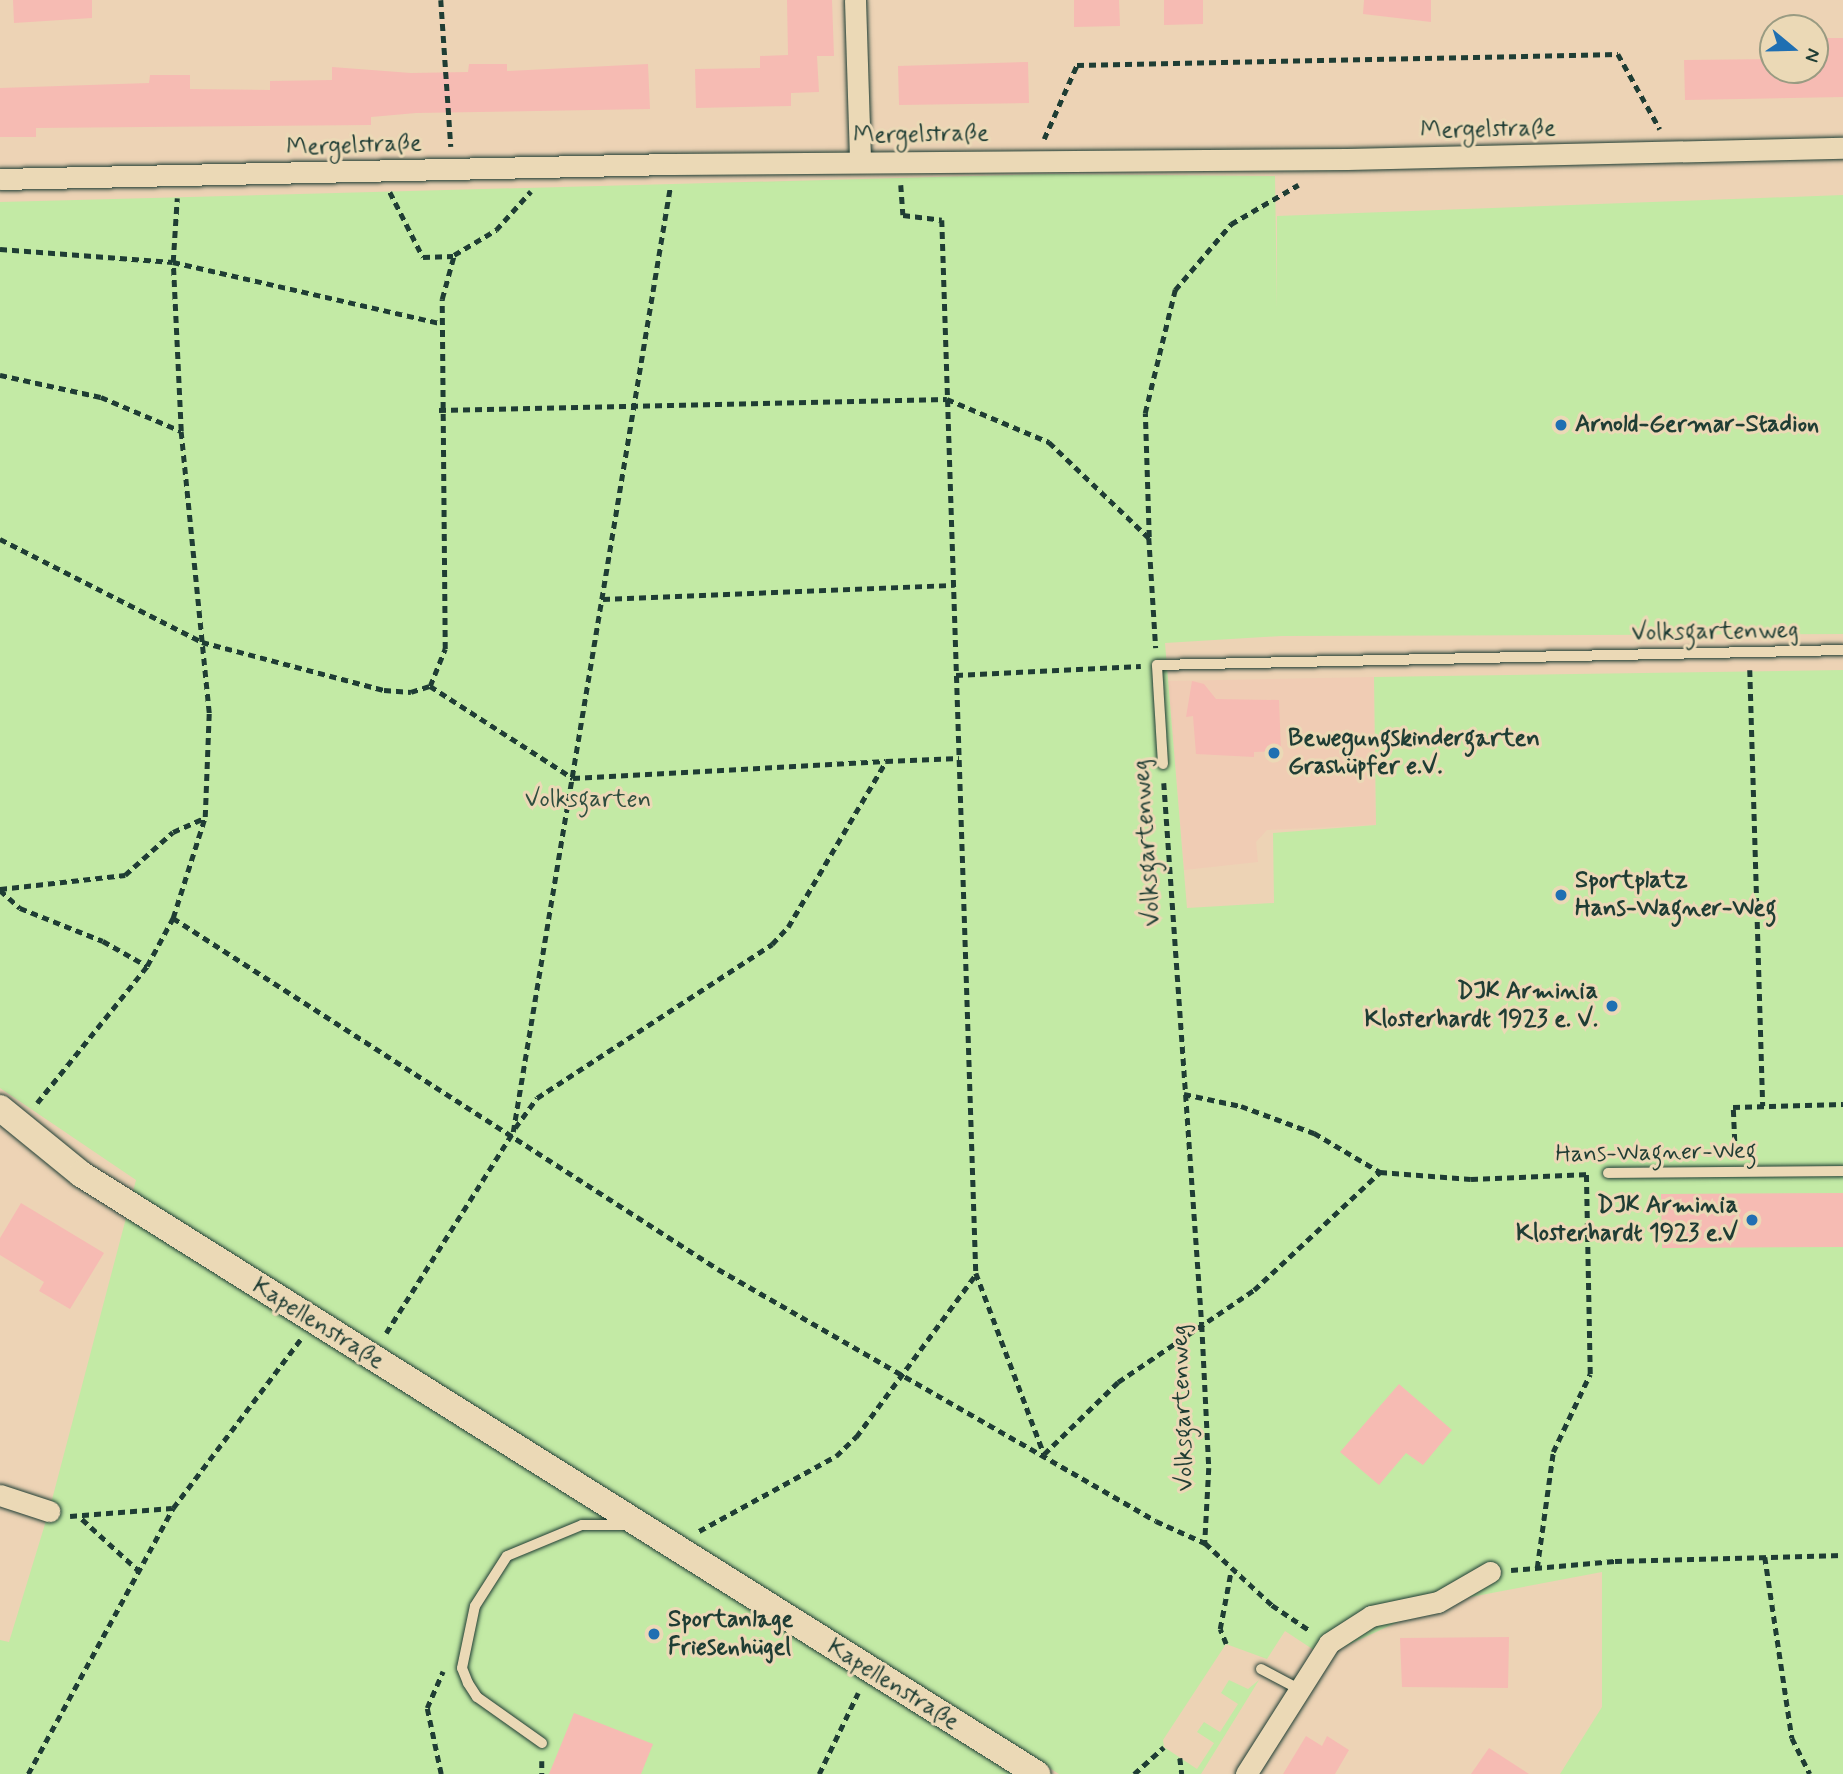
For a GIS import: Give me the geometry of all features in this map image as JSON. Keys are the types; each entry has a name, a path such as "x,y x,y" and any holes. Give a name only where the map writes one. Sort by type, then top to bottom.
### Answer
{"street":[{"path":"855,0 860,162"},
{"name":"Mergelstraße","path":"0,179 548,169 673,164 1035,159 1347,159 1843,148"},
{"name":"Kapellenstraße","path":"9,1116 81,1174 1037,1774"},
{"path":"0,1495 49,1511"},
{"path":"1246,1774 1329,1643 1371,1616 1438,1602 1490,1572"}],"lane":[{"name":"Volksgartenweg","path":"1163,764 1157,665 1843,650"},
{"name":"Hans-Wagner-Weg","path":"1608,1173 1843,1171"},
{"path":"542,1743 477,1697 468,1683 462,1668 475,1606 507,1556 582,1525 645,1527"},
{"path":"1261,1669 1299,1689"}],"path":[{"path":"441,0 453,169"},
{"path":"1035,159 1077,65 1618,54 1672,152"},
{"path":"956,675 1157,665 1145,413 1175,290 1231,224 1347,159"},
{"path":"513,1132 637,405 673,164"},
{"path":"380,172 423,257 454,255 496,230 548,169"},
{"path":"9,1116 148,966 173,918 205,817 209,713 181,431 173,262 179,177"},
{"path":"901,194 903,215 942,220 976,1273 1044,1454"},
{"path":"0,249 173,262 440,323"},
{"path":"430,686 445,649 439,410 440,323 454,255"},
{"path":"0,375 101,397 181,431"},
{"path":"439,410 947,399 1049,442 1149,538"},
{"path":"0,539 202,642 384,690 411,692 430,686"},
{"path":"603,599 955,584"},
{"path":"1750,652 1763,1106"},
{"path":"430,686 573,778 959,758"},
{"path":"371,1358 537,1098 772,944 788,927 886,761"},
{"name":"Volksgartenweg","path":"1163,764 1202,1325 1209,1468 1205,1543"},
{"path":"0,890 125,875 173,832 205,817"},
{"path":"0,890 20,908 103,941 148,966"},
{"path":"173,918 313,1012 513,1132 718,1269 1205,1543 1231,1571 1329,1643"},
{"path":"1044,1454 1118,1382 1254,1290 1380,1172 1314,1133 1241,1106 1184,1094"},
{"path":"1736,1173 1733,1107 1843,1104"},
{"name":"Hans-Wagner-Weg","path":"1380,1172 1471,1179 1608,1173"},
{"path":"1537,1568 1553,1451 1590,1374 1586,1174"},
{"path":"673,1545 836,1456 856,1437 900,1370 976,1273"},
{"path":"28,1774 173,1508 316,1323"},
{"path":"49,1511 82,1518 173,1508"},
{"path":"82,1518 138,1570"},
{"path":"1490,1572 1843,1555"},
{"path":"1765,1557 1792,1738 1810,1774"},
{"path":"1226,1644 1220,1629 1231,1571"},
{"path":"441,1774 428,1707 447,1663"},
{"path":"819,1774 848,1709"},
{"path":"1134,1774 1164,1747"},
{"path":"1180,1758 1182,1774"}],"shaded area":[{"name":"Bewegungskindergarten Grashüpfer e.V.","path":"1374,677 1376,825 1267,830 1256,842 1258,862 1184,870 1168,681"}],"green space":[{"name":"Volksgarten","path":"1048,174 1275,176 1277,308 1277,216 1843,195 1843,634 1281,636 1165,643 1187,908 1274,903 1273,833 1376,825 1374,677 1843,670 1843,1774 1560,1774 1602,1707 1602,1572 1439,1603 1337,1650 1329,1660 1285,1631 1267,1659 1226,1644 1163,1740 1164,1747 1197,1769 1214,1743 1197,1732 1204,1722 1220,1732 1238,1704 1221,1693 1229,1680 1248,1689 1259,1680 1201,1774 1059,1774 621,1499 1027,1774 0,1774 0,1640 9,1642 49,1511 136,1180 0,1088 0,202"}],"building":[{"path":"13,0 92,0 92,18 14,23"},
{"path":"787,0 832,0 834,56 817,56 819,92 791,93 791,106 696,108 695,69 760,68 760,56 788,55"},
{"path":"1074,0 1119,0 1120,26 1074,27"},
{"path":"1164,0 1203,0 1203,24 1164,25"},
{"path":"1364,0 1431,0 1431,22 1363,14"},
{"path":"1829,38 1843,38 1843,97 1685,100 1684,60 1759,59 1759,84 1829,84"},
{"path":"1028,62 1029,103 899,105 898,66"},
{"path":"469,64 507,64 507,71 648,64 650,109 416,113 371,117 371,125 36,128 36,137 0,137 0,88 149,83 150,75 190,75 190,89 270,90 270,81 332,80 332,67 411,73 468,72"},
{"path":"1192,681 1204,684 1216,699 1279,700 1281,751 1254,752 1254,757 1196,754 1193,716 1186,717"},
{"name":"DJK Arminia Klosterhardt 1923 e.V","path":"1843,1193 1843,1247 1662,1248 1661,1194"},
{"path":"21,1203 104,1253 70,1309 39,1291 44,1282 0,1255 0,1238"},
{"path":"1399,1384 1452,1430 1423,1465 1406,1453 1379,1485 1340,1452"},
{"path":"1509,1637 1508,1688 1402,1687 1400,1638"},
{"path":"574,1713 653,1744 641,1774 549,1774"},
{"path":"1306,1736 1322,1746 1327,1736 1349,1750 1335,1774 1283,1774"},
{"path":"1489,1748 1529,1774 1471,1774"}],"place":[{"name":"Arnold-Germar-Stadion","path":"1561,425"},
{"name":"Bewegungskindergarten Grashüpfer e.V.","path":"1274,753"},
{"name":"Sportplatz Hans-Wagner-Weg","path":"1561,895"},
{"name":"DJK Arminia Klosterhardt 1923 e. V.","path":"1612,1006"},
{"name":"DJK Arminia Klosterhardt 1923 e.V","path":"1752,1220"},
{"name":"Sportanlage Friesenhügel","path":"654,1634"}]}
